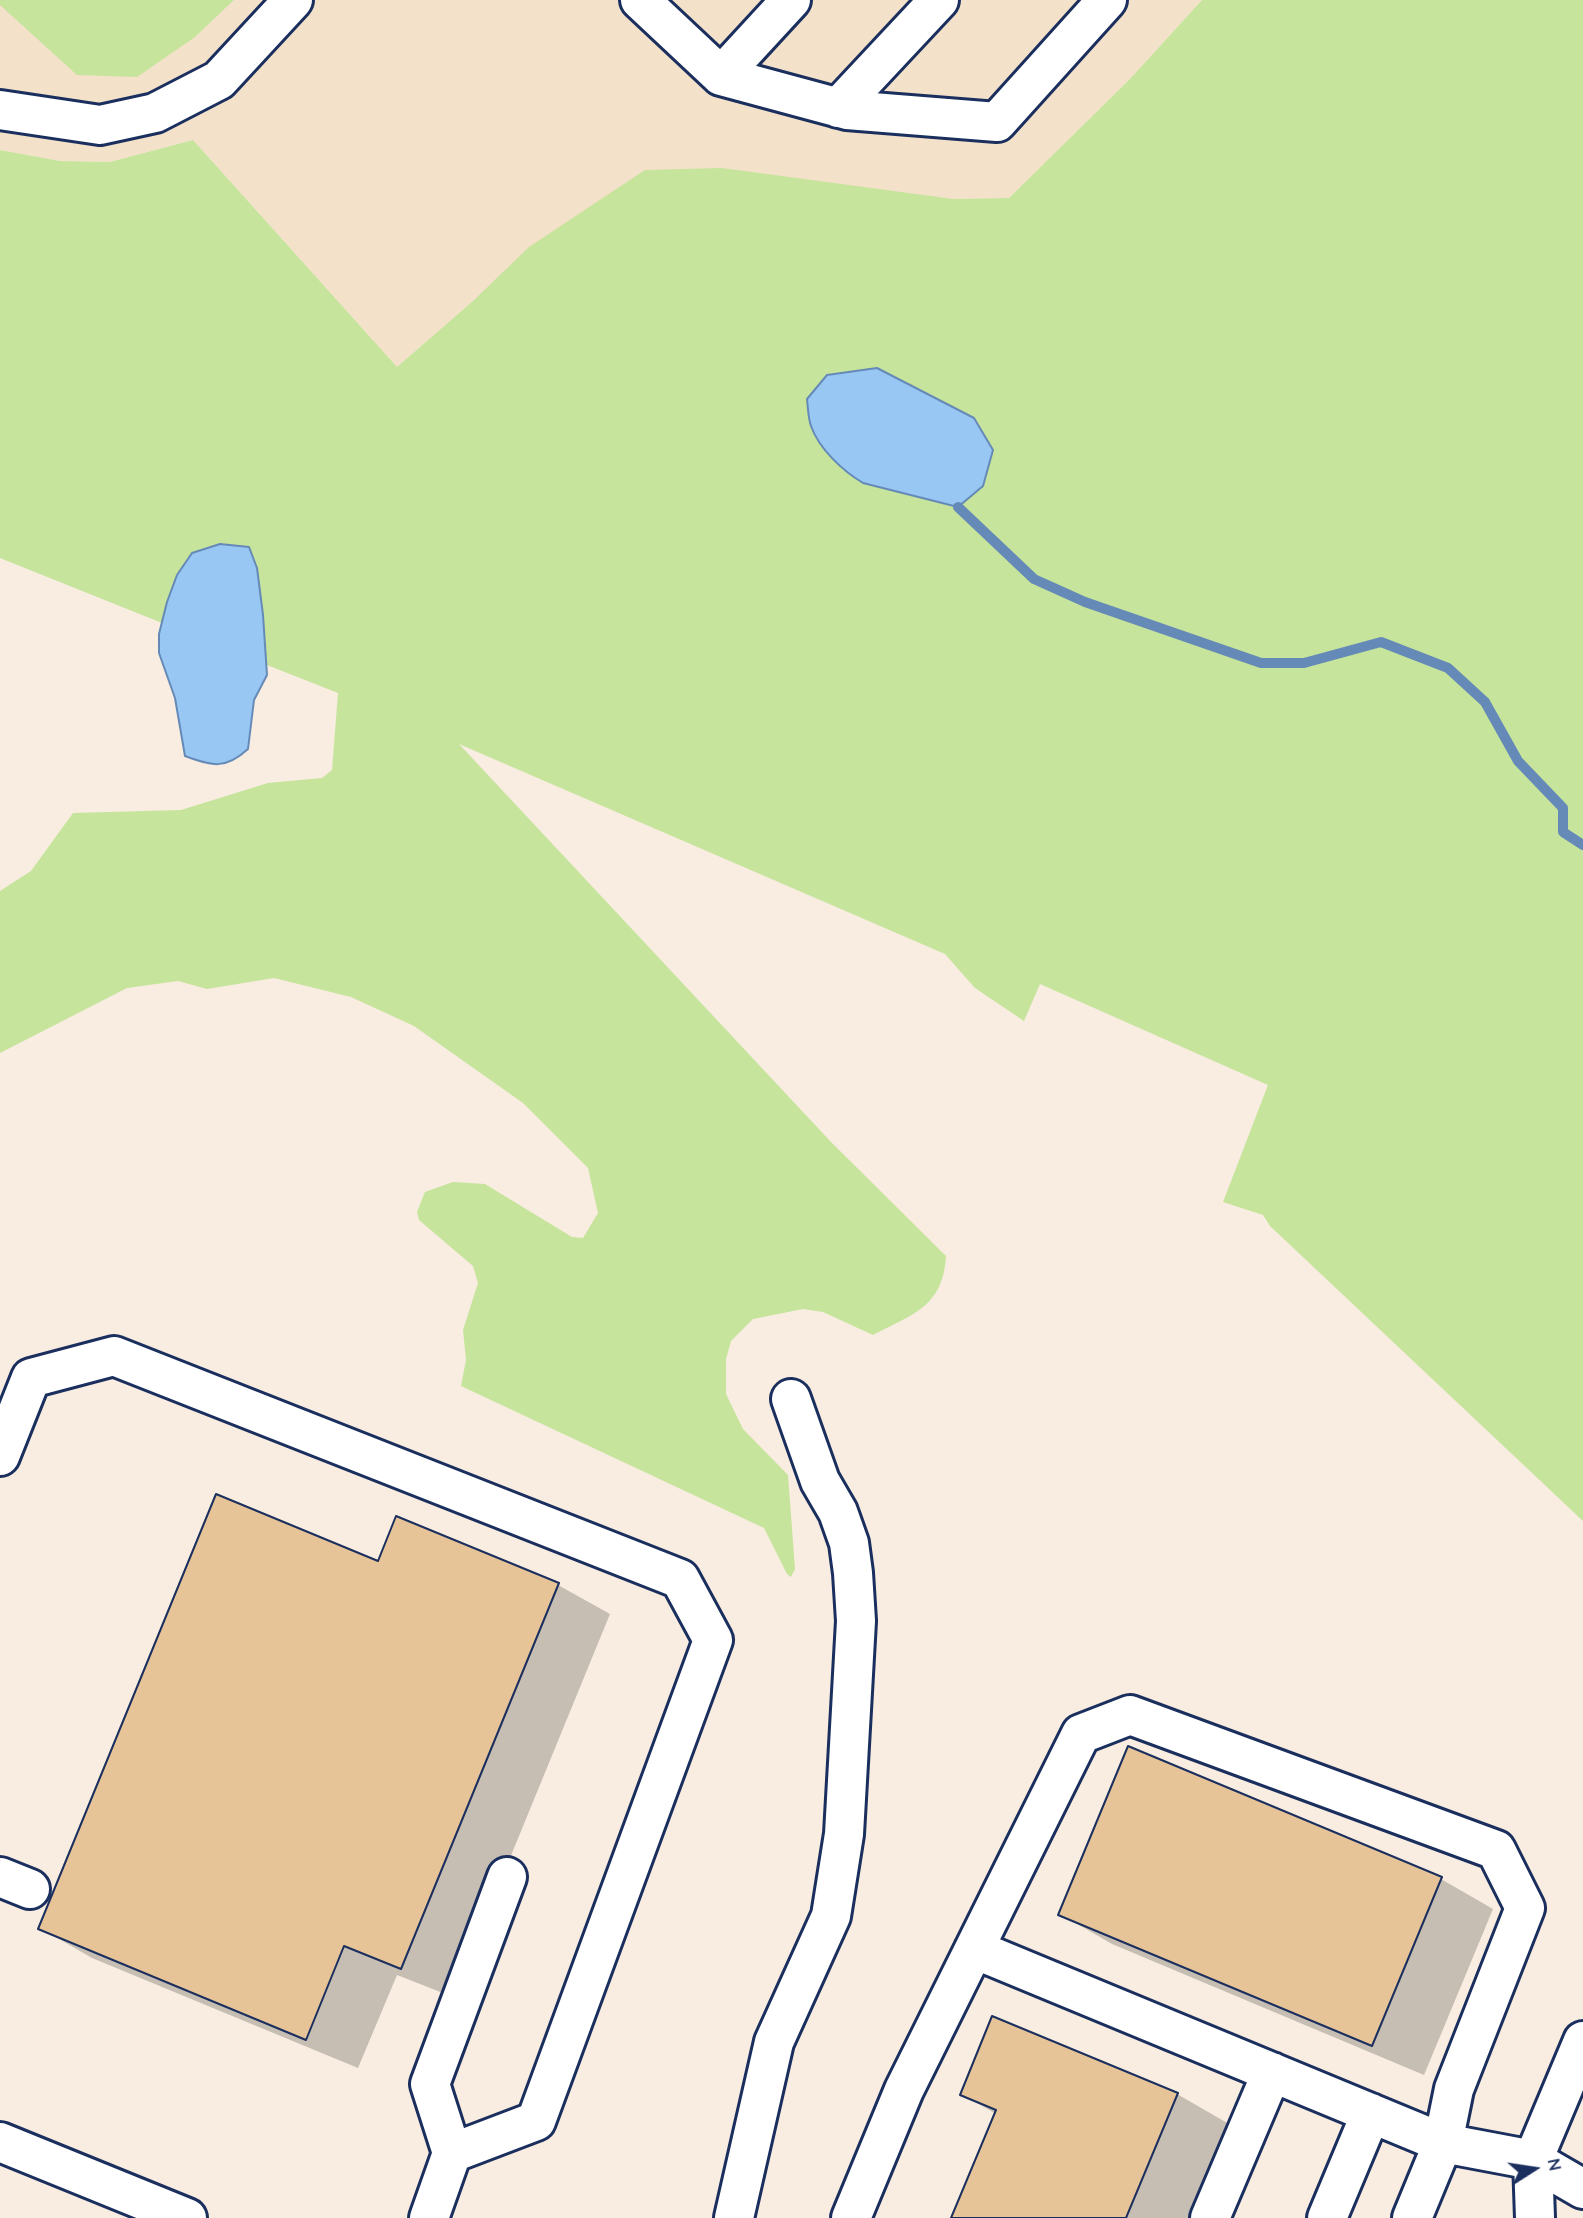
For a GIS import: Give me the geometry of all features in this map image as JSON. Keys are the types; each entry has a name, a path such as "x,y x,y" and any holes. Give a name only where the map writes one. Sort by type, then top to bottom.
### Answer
{"street":[{"path":"0,110 100,125 155,113 219,80 293,0"},
{"path":"640,0 721,76 847,110 997,122 1107,0"},
{"path":"721,76 791,0"},
{"path":"838,108 939,0"},
{"path":"0,1455 31,1378 114,1356 680,1578 713,1640 536,2121 452,2153"},
{"path":"734,2218 774,2042 831,1916 844,1834 856,1621 853,1573 849,1543 838,1513 820,1481 792,1399"},
{"path":"851,2218 904,2090 1081,1734 1130,1715 1496,1850 1525,1908 1454,2089 1443,2143 1412,2218"},
{"path":"429,2218 452,2153 430,2084 507,1877"},
{"path":"974,1949 1443,2143 1533,2160 1583,2189"},
{"path":"1535,2218 1533,2160 1583,2041"},
{"path":"1210,2218 1272,2072"},
{"path":"1327,2218 1371,2113"},
{"path":"0,2142 187,2218"}],"shaded area":[{"path":"234,0 1202,0 1130,79 1009,198 953,199 473,301 397,367 193,140 110,162 60,161 0,150 0,2 195,37"}],"green space":[{"path":"0,0 234,0 195,37 137,77 77,75 0,5"},
{"path":"1202,0 1583,0 1583,1521 1270,1226 1263,1215 1223,1202 1268,1085 1040,984 1024,1021 975,988 945,954 459,744 831,1142 946,1256 944,1273 932,1298 913,1314 873,1335 823,1312 803,1309 753,1319 731,1341 726,1359 726,1394 743,1429 788,1475 795,1569 791,1577 764,1528 461,1386 466,1360 463,1330 478,1283 473,1266 419,1220 417,1212 425,1192 453,1182 485,1184 572,1237 583,1238 598,1213 588,1168 523,1103 414,1026 351,997 274,978 207,989 178,981 127,988 0,1053 0,891 31,871 73,813 181,810 268,783 322,778 332,770 338,693 267,665 257,568 248,547 162,623 0,558 0,150 60,161 110,162 193,140 397,367 473,301 529,247 645,170 722,168 953,199 1009,198 1130,79","holes":["877,368 975,418 993,450 820,444 810,425 807,399 827,375"]}],"water":[{"path":"877,368 974,418 993,450 983,486 958,507 863,483 832,459 815,435 809,420 807,399 827,375"},
{"path":"220,544 249,547 257,568 267,675 254,700 248,749 225,763 211,764 185,756 175,698 159,653 159,634 177,575 192,553"}],"building":[{"path":"216,1494 378,1561 396,1516 559,1583 401,1969 344,1946 306,2040 38,1929"},
{"path":"1128,1746 1442,1877 1372,2046 1058,1915"},
{"path":"992,2016 1178,2093 1126,2218 951,2218 996,2110 960,2095"}],"waterway":[{"path":"958,507 1034,579 1085,602 1261,663 1304,663 1381,642 1448,668 1485,702 1518,761 1563,808 1563,832 1583,845"}]}
